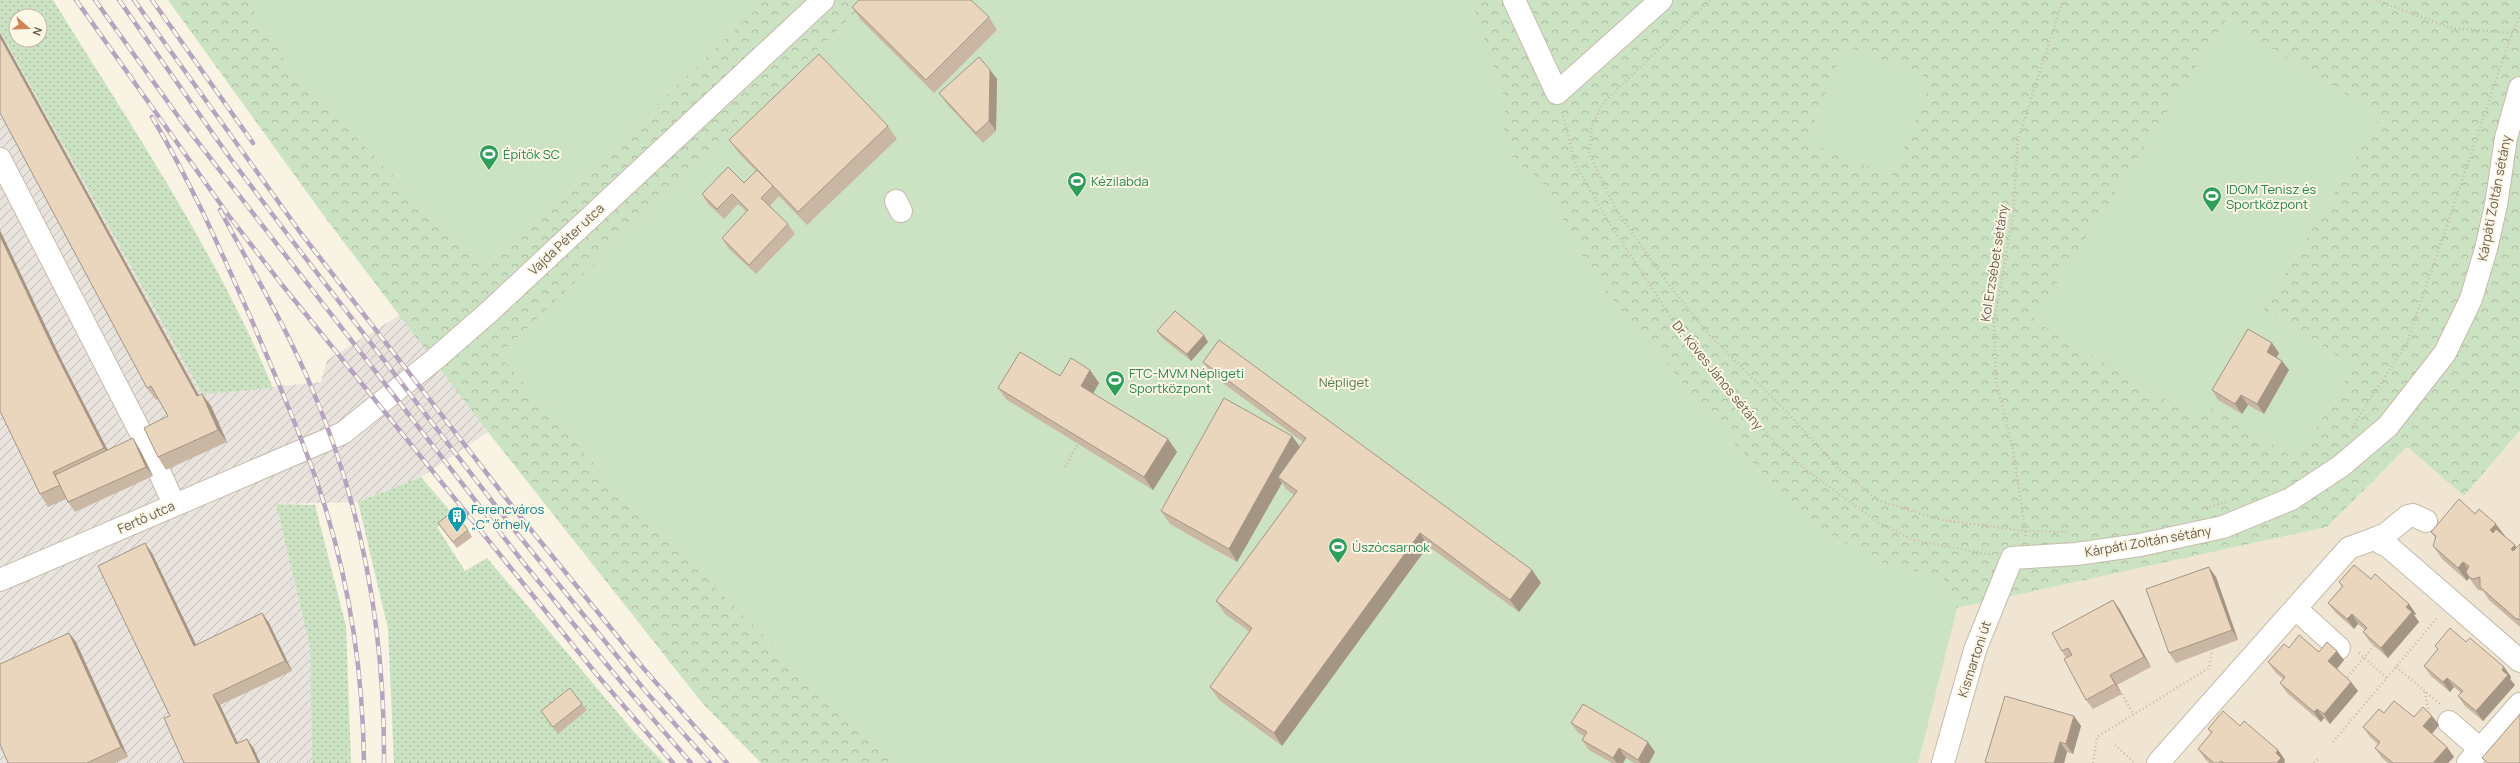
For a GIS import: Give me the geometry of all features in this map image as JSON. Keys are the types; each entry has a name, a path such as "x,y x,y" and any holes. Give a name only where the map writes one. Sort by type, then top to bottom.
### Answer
{"street":[{"name":"Vajda Péter utca","path":"293,455 343,432 434,360 823,0"},
{"path":"1514,0 1557,93 1661,0"},
{"name":"Kárpáti Zoltán sétány","path":"2019,558 2076,554 2140,545 2223,527 2291,499 2341,466 2388,426 2446,352 2471,299 2486,249 2496,205 2506,138 2520,88"},
{"path":"0,159 146,445 174,504"},
{"name":"Fertő utca","path":"0,580 174,504 293,455"},
{"path":"2163,761 2349,548 2386,534 2408,516 2413,515 2426,520"},
{"path":"2374,539 2389,547 2520,661"},
{"name":"Kismartoni út","path":"1943,763 1975,650 2019,558"},
{"path":"2296,610 2339,648"},
{"path":"2440,720 2474,756 2520,704"}],"path":[{"path":"1710,0 1604,102 1592,125 1589,153 1616,210 1666,282 1709,335 1783,408 1840,470 1880,501 1942,520 2025,531 2069,532"},
{"name":"Kol Erzsébet sétány","path":"2019,558 2025,531 2013,450 1996,380 1994,323 2013,216 2018,140 2063,0"},
{"path":"2376,0 2451,28 2512,33"},
{"path":"2350,431 2407,343 2512,33 2520,17"},
{"name":"Dr. Köves János sétány","path":"1557,93 1576,166 1610,224 1686,340 1778,445 1810,472 1879,523 1913,540 1955,550 2019,558"},
{"path":"1065,467 1078,444"},
{"path":"2204,508 2233,499"},
{"path":"2333,742 2451,601"},
{"path":"2345,680 2374,646"},
{"path":"2093,763 2097,737 2209,668 2212,650"},
{"path":"2425,692 2440,720"},
{"path":"2122,694 2134,715"},
{"path":"2115,745 2135,763"},
{"path":"2314,763 2318,759"}],"shaded area":[{"path":"0,31 8,48 9,48 202,394 321,382 327,360 400,315 488,432 421,477 358,502 276,504 310,646 312,763 0,763"},
{"path":"2520,432 2520,763 1918,763 1957,608 2327,527 2407,447 2464,496"}],"green space":[{"path":"0,0 53,0 142,142 199,238 226,287 273,388 202,394 9,48 48,48 48,8 8,8 8,45 0,31"},
{"name":"Népliget","path":"168,0 2520,0 2520,431 2464,496 2407,447 2327,527 1957,608 1918,763 761,763 703,704 488,432 327,220"},
{"name":"Építők SC","path":"247,0 766,0 485,270 292,72"},
{"name":"FTC-MVM Népligeti Sportközpont","path":"869,0 1471,0 1506,103 1503,138 1515,162 1541,179 1596,280 1730,439 1815,526 1879,562 1943,578 1957,608 1918,763 892,763 614,487 499,355"},
{"name":"IDOM Tenisz és Sportközpont","path":"2226,20 2381,116 2263,310 2354,366 2297,460 2204,403 2195,418 2033,320"},
{"path":"1845,45 1932,80 1892,177 1806,141"},
{"path":"421,477 452,513 437,527 465,571 487,558 634,732 664,763 394,763 388,629 358,502"},
{"path":"276,504 315,505 346,626 351,763 312,763 310,646"}],"building":[{"path":"859,0 971,0 989,17 926,80 852,7"},
{"path":"0,37 197,396 202,394 218,430 158,457 144,428 168,416 151,386 147,388 0,113"},
{"path":"819,54 888,126 798,212 729,140"},
{"path":"979,57 990,70 989,121 976,133 939,93"},
{"path":"728,167 744,183 757,170 773,186 761,198 788,224 749,265 722,238 748,210 732,194 717,209 702,194"},
{"path":"0,236 54,350 104,448 53,472 60,485 40,494 0,411"},
{"path":"1175,311 1204,335 1187,354 1157,331"},
{"path":"2248,329 2272,343 2267,352 2282,361 2257,404 2241,395 2235,404 2212,390"},
{"name":"Úszócsarnok","path":"1219,340 1532,570 1510,600 1420,533 1274,733 1210,687 1252,628 1216,601 1297,491 1278,477 1306,438 1203,362"},
{"path":"1020,352 1060,376 1071,358 1090,370 1081,386 1168,439 1144,477 998,388"},
{"path":"1224,398 1292,436 1229,549 1161,511"},
{"path":"133,438 146,467 68,502 55,475"},
{"path":"2459,499 2475,514 2479,509 2496,524 2490,530 2493,533 2496,529 2515,545 2511,549 2513,551 2520,544 2520,620 2515,618 2480,587 2480,577 2473,579 2469,577 2466,572 2469,566 2463,562 2458,568 2433,546 2436,536 2431,532"},
{"name":"Ferencváros „C” őrhely","path":"453,511 468,530 453,542 438,523"},
{"path":"145,543 194,646 262,613 285,661 213,695 236,744 247,739 258,763 184,763 164,718 170,716 98,566"},
{"path":"2354,565 2371,579 2375,574 2409,604 2406,607 2412,612 2381,648 2363,632 2367,628 2352,614 2347,619 2328,603 2343,586 2339,582"},
{"path":"2209,567 2232,630 2169,653 2146,589"},
{"path":"2113,600 2144,657 2110,675 2115,684 2086,700 2064,659 2072,655 2068,648 2062,651 2052,633"},
{"path":"2450,628 2466,642 2470,638 2504,667 2502,670 2508,675 2476,711 2458,696 2463,691 2447,678 2443,682 2424,666 2438,649 2435,646"},
{"path":"69,633 121,747 87,763 8,763 0,744 0,664"},
{"path":"2299,635 2319,652 2327,642 2337,651 2328,661 2351,682 2324,714 2317,709 2314,712 2280,683 2285,677 2268,662 2284,644 2289,648"},
{"path":"570,688 582,704 553,727 541,711"},
{"path":"2005,696 2074,716 2066,744 2060,742 2054,763 1985,762"},
{"path":"2394,701 2414,717 2423,707 2432,716 2423,726 2447,747 2433,763 2393,763 2375,748 2380,742 2363,727 2379,709 2384,713"},
{"path":"1583,704 1648,742 1638,760 1619,748 1613,758 1582,740 1587,732 1571,723"},
{"path":"2223,711 2240,726 2244,721 2278,750 2276,753 2281,758 2277,763 2224,763 2221,761 2219,763 2214,763 2198,749 2212,732 2208,729"},
{"path":"2520,714 2520,763 2488,763 2482,758"}],"railway":[{"path":"76,0 229,216 283,286 598,676 673,763"},
{"path":"95,0 180,119 526,566 622,683 691,763"},
{"path":"119,0 230,158 512,527 647,693 710,763"},
{"path":"134,0 300,232 523,520 644,669 727,763"},
{"path":"152,0 253,143"},
{"path":"152,117 180,166 229,269 303,443 318,485 338,553 352,622 361,692 364,763"},
{"path":"220,210 269,299 303,368 330,436 345,481 358,527 368,573 375,620 380,667 384,763"}],"place":[{"name":"Építők SC","path":"489,171"},
{"name":"Kézilabda","path":"1077,198"},
{"name":"IDOM Tenisz és Sportközpont","path":"2212,213"},
{"name":"FTC-MVM Népligeti Sportközpont","path":"1115,397"},
{"name":"Ferencváros „C” őrhely","path":"457,533"},
{"name":"Úszócsarnok","path":"1338,564"}]}
